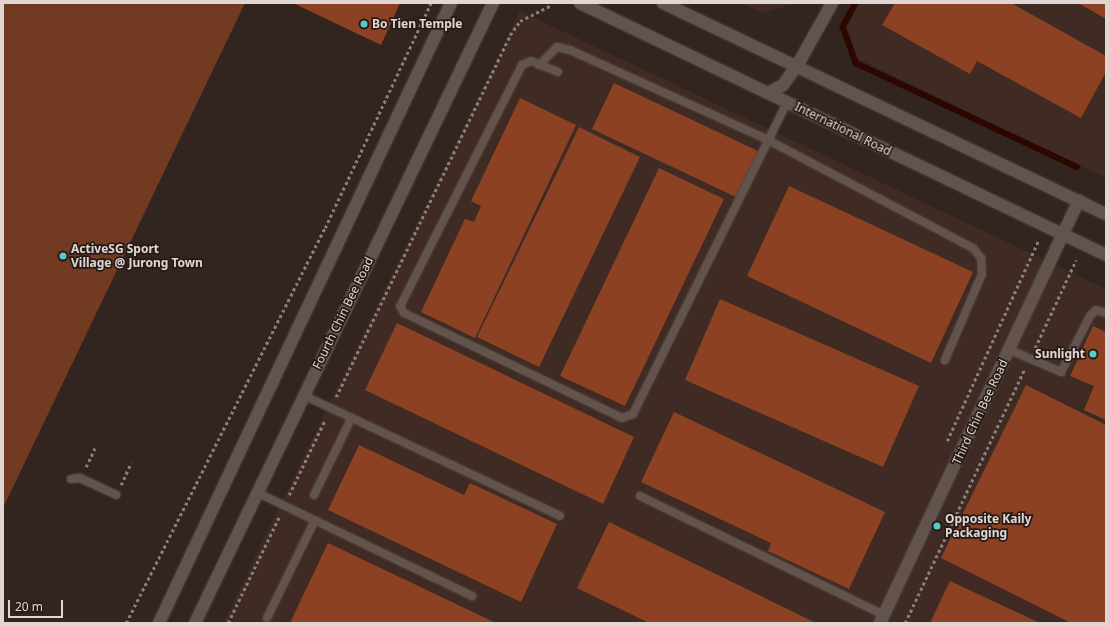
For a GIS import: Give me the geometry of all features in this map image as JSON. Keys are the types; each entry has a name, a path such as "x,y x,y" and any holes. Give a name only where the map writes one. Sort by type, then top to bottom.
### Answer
{"street":[{"path":"159,623 451,3"},
{"name":"Fourth Chin Bee Road","path":"195,623 256,492 493,3"},
{"name":"International Road","path":"580,3 1106,256"},
{"path":"662,3 1106,214"},
{"path":"768,93 783,85 797,66 832,3"},
{"name":"Third Chin Bee Road","path":"882,619 1079,201"}],"lane":[{"path":"540,65 557,47 570,50 768,140 973,248 981,258 982,274 945,360"},
{"path":"558,72 528,61 520,68 400,306 404,313 622,418 633,414 787,102"},
{"path":"1010,350 1029,360 1061,372 1092,312 1106,313"},
{"path":"303,395 351,419 560,516"},
{"path":"314,495 351,419"},
{"path":"71,479 80,478 116,495"},
{"path":"256,492 472,596"},
{"path":"640,496 882,619"},
{"path":"267,618 315,520"}],"path":[{"path":"126,623 325,228 431,3"},
{"path":"228,623 510,35 520,22 552,5"},
{"path":"946,443 1038,241"},
{"path":"905,623 1076,260"},
{"path":"80,478 96,446"},
{"path":"116,495 131,463"}],"shaded area":[{"name":"ActiveSG Sport Village @ Jurong Town","path":"3,3 245,3 3,508"},
{"path":"740,3 795,3 762,13"},
{"path":"860,3 1106,3 1106,178 858,59 847,27"},
{"path":"520,11 1106,289 1106,623 223,623"}],"building":[{"name":"Bo Tien Temple","path":"293,3 400,3 381,45"},
{"path":"895,3 1011,3 1106,56 1106,72 1081,118 977,61 970,74 882,25"},
{"path":"1078,3 1106,3 1106,19"},
{"path":"614,83 760,152 738,198 592,129"},
{"path":"520,98 576,125 475,338 421,312 465,219 474,222 481,206 471,201"},
{"path":"579,127 640,157 539,367 477,337"},
{"path":"659,168 724,199 625,406 560,376"},
{"path":"789,186 973,272 931,363 747,276"},
{"path":"720,299 919,386 883,467 685,380"},
{"path":"397,323 634,437 603,504 365,390"},
{"name":"Sunlight","path":"1093,326 1106,332 1106,420 1084,410 1094,386 1070,376"},
{"path":"1026,385 1106,425 1106,623 1071,623 941,558"},
{"path":"674,412 885,512 849,589 768,551 771,543 641,482"},
{"path":"359,445 464,495 470,483 557,524 521,602 328,510"},
{"path":"609,522 814,622 649,623 577,588"},
{"path":"328,543 496,623 290,623"},
{"path":"950,581 1040,623 930,623"}],"waterway":[{"path":"856,3 843,27 856,63 1077,167"}],"place":[{"name":"Bo Tien Temple","path":"364,24"},
{"name":"ActiveSG Sport Village @ Jurong Town","path":"63,256"},
{"name":"Sunlight","path":"1093,354"},
{"name":"Opposite Kaily Packaging","path":"937,526"}]}
